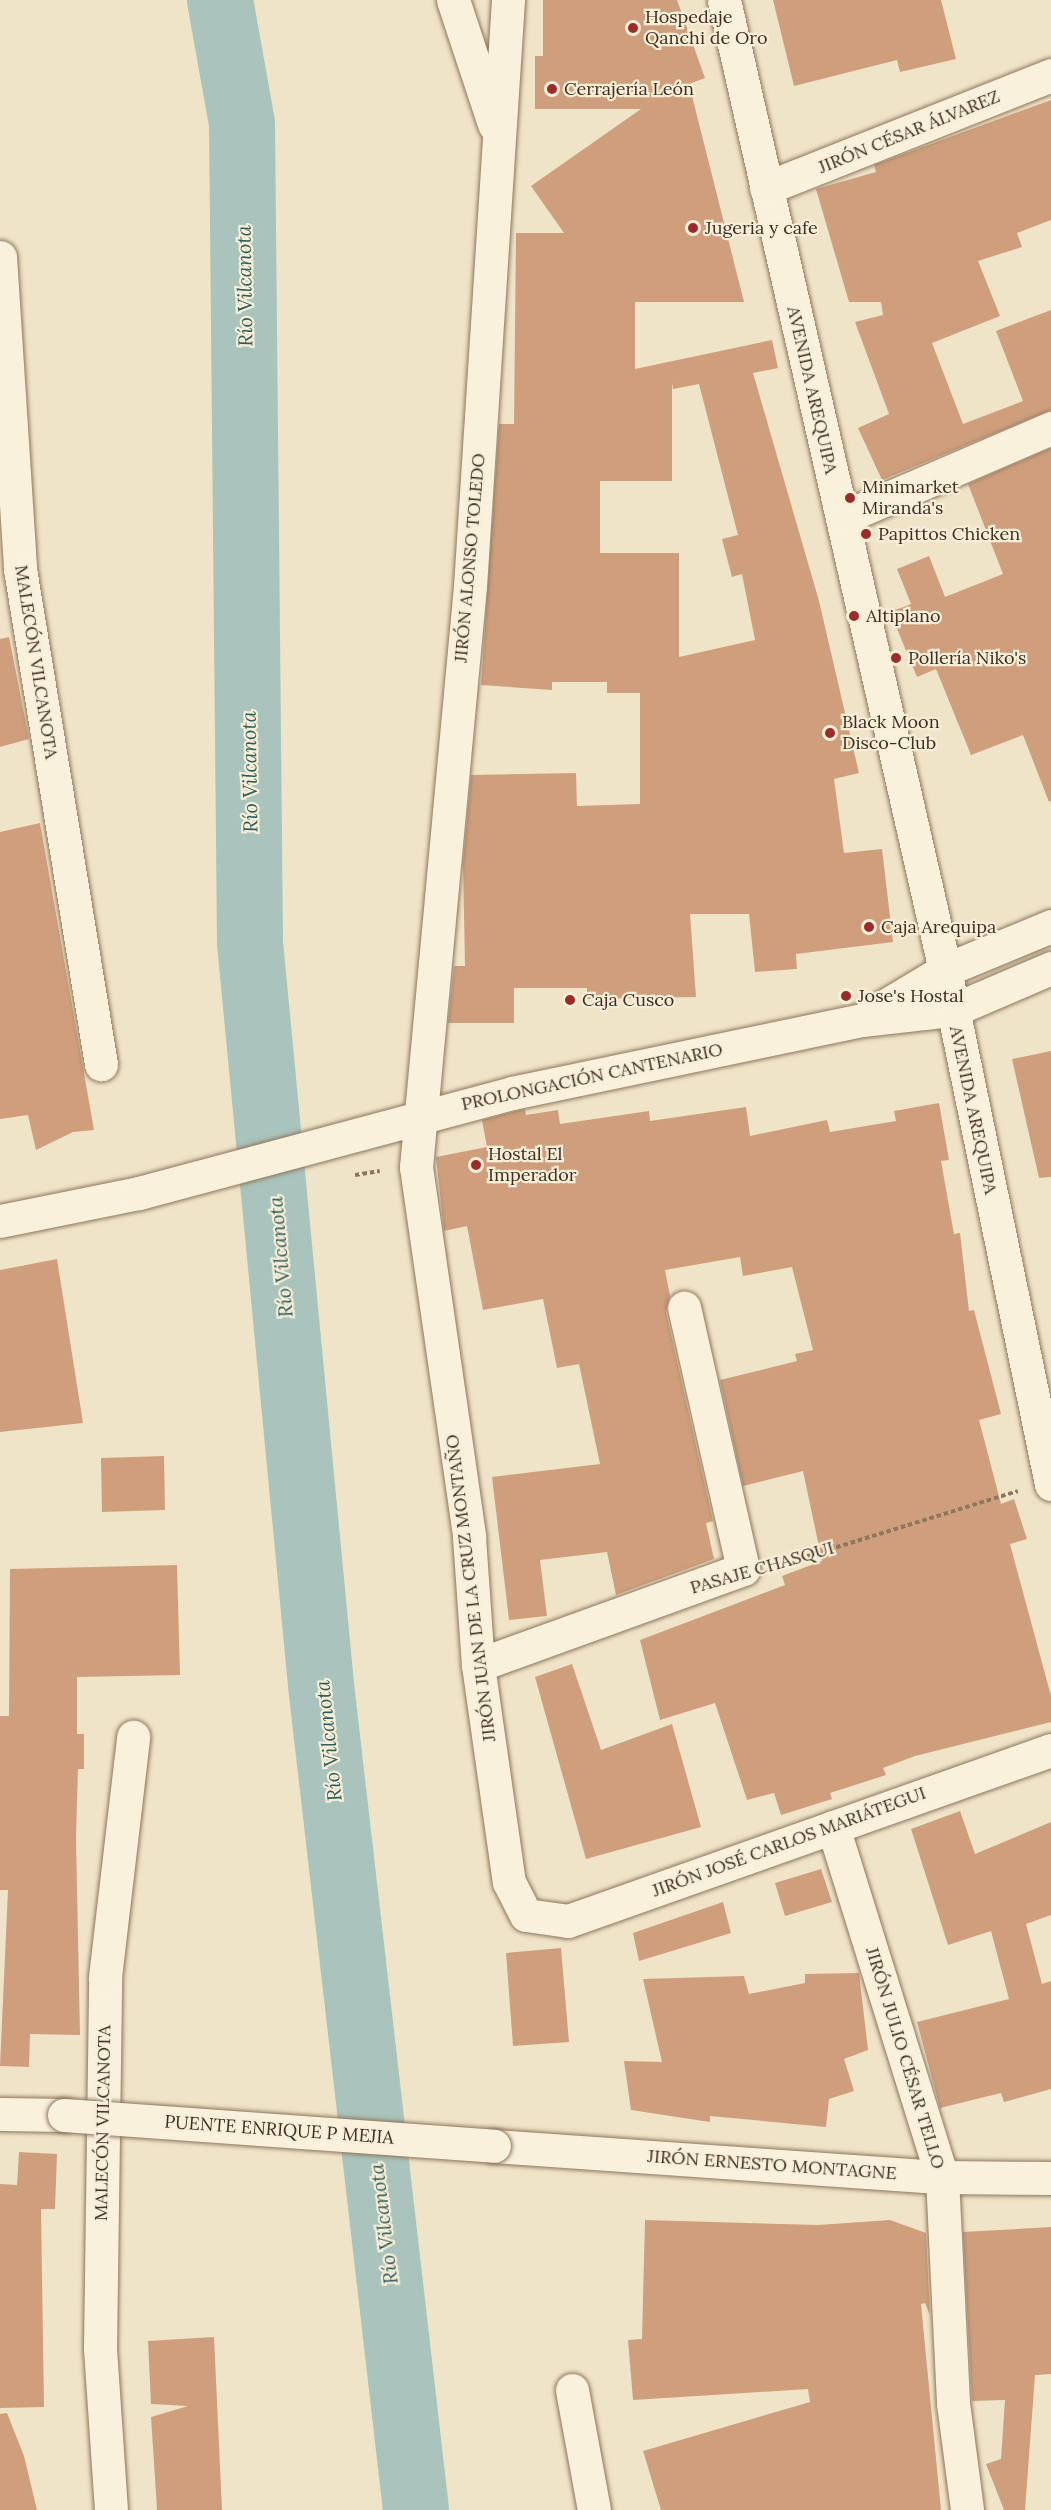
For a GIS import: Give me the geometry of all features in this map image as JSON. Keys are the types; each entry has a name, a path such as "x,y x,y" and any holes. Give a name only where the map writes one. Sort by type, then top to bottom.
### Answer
{"street":[{"path":"453,0 499,139"},
{"name":"JIRÓN ALONSO TOLEDO","path":"420,1114 470,586 508,0"},
{"name":"AVENIDA AREQUIPA","path":"724,0 945,970 1051,1483"},
{"name":"JIRÓN CÉSAR ÁLVAREZ","path":"766,188 1051,75"},
{"name":"MALECÓN VILCANOTA","path":"0,257 10,572 101,1064"},
{"path":"842,518 1051,428"},
{"path":"862,1020 945,970 1051,926"},
{"path":"862,1020 953,1010 1051,968"},
{"name":"PROLONGACIÓN CANTENARIO","path":"0,1221 139,1193 420,1114 862,1020"},
{"name":"JIRÓN JUAN DE LA CRUZ MONTAÑO","path":"420,1114 416,1167 469,1537 478,1665 509,1882 526,1915"},
{"path":"684,1308 743,1569"},
{"name":"PASAJE CHASQUI","path":"478,1665 743,1569"},
{"name":"MALECÓN VILCANOTA","path":"111,2510 100,2349 105,1977 134,1737"},
{"name":"JIRÓN JOSÉ CARLOS MARIÁTEGUI","path":"526,1915 568,1921 1051,1750"},
{"name":"JIRÓN JULIO CÉSAR TELLO","path":"833,1827 942,2177 953,2403 967,2510"},
{"name":"PUENTE ENRIQUE P MEJIA","path":"0,2114 64,2115 494,2146"},
{"name":"JIRÓN ERNESTO MONTAGNE","path":"494,2146 942,2177 1051,2178"},
{"path":"572,2390 594,2510"}],"path":[{"path":"342,1176 416,1167"},
{"name":"PASAJE CHASQUI","path":"743,1569 779,1565 1051,1483"}],"building":[{"path":"543,0 677,0 705,78 689,84 744,302 635,302 635,369 772,340 778,368 753,373 819,601 859,773 834,779 844,853 882,849 893,942 796,954 797,969 755,972 749,914 690,914 696,997 587,999 587,988 514,988 514,1023 448,1023 454,966 465,966 463,863 471,775 576,773 577,806 640,804 640,693 607,693 607,682 552,682 552,690 481,685 499,424 514,424 516,233 564,233 531,186 641,109 535,109 535,56 543,56","holes":["672,383 673,389 699,384 738,535 722,539 732,577 742,574 755,640 679,657 679,553 600,553 600,481 672,481"]},
{"path":"773,0 941,0 956,59 900,72 897,60 794,86"},
{"path":"1051,100 1051,220 1017,233 1022,247 978,261 1000,316 932,343 963,424 1023,401 996,331 1051,310 1051,410 882,480 858,428 889,414 855,322 883,315 881,302 849,302 816,189 876,172 874,165"},
{"path":"1051,448 1051,801 1049,802 1023,735 971,755 936,669 917,677 890,612 911,604 897,569 929,556 945,597 1003,574 968,484"},
{"path":"9,637 29,739 0,747 0,639"},
{"path":"40,823 94,1130 73,1132 36,1150 28,1115 0,1119 0,832"},
{"path":"1051,1051 1051,1177 1039,1178 1012,1059"},
{"path":"939,1103 949,1160 941,1161 954,1234 960,1233 969,1311 974,1310 1001,1414 979,1420 1001,1504 1014,1499 1027,1539 1010,1544 1051,1696 1051,1722 915,1756 883,1768 886,1775 830,1793 832,1799 781,1815 774,1793 747,1800 715,1703 660,1720 640,1640 785,1585 782,1576 822,1561 803,1471 743,1486 720,1380 797,1361 795,1354 813,1350 792,1267 743,1276 740,1257 665,1270 670,1296 666,1312 713,1521 706,1523 714,1559 616,1595 607,1552 540,1560 547,1616 509,1620 492,1477 600,1464 579,1364 557,1368 543,1299 483,1310 467,1226 444,1231 436,1157 487,1147 482,1120 525,1109 526,1115 558,1110 560,1124 649,1111 650,1121 746,1107 750,1136 827,1120 830,1132 896,1121 894,1111"},
{"path":"57,1259 83,1423 0,1432 0,1270"},
{"path":"164,1456 165,1510 102,1512 101,1458"},
{"path":"177,1565 180,1675 77,1677 77,1734 84,1734 84,1769 78,1769 76,1838 80,2035 30,2034 29,2067 0,2066 8,1890 0,1890 0,1716 9,1716 10,1569"},
{"path":"572,1664 601,1750 672,1724 701,1827 586,1859 535,1677"},
{"path":"960,1811 975,1854 1051,1822 1051,1915 1026,1924 1042,1984 1051,1981 1051,2089 1004,2102 1001,2093 940,2108 917,2022 1009,1999 991,1931 948,1945 911,1829"},
{"path":"821,1869 832,1902 785,1916 775,1883"},
{"path":"723,1902 731,1933 639,1961 633,1933"},
{"path":"561,1948 569,2042 513,2046 506,1953"},
{"path":"859,1973 868,2050 844,2059 854,2091 829,2099 826,2127 710,2116 710,2122 631,2110 624,2061 662,2062 643,1979 744,1976 749,1994 805,1983 805,1974"},
{"path":"19,2152 57,2154 55,2209 41,2209 44,2407 0,2408 0,2184 17,2185"},
{"path":"645,2220 818,2225 890,2220 926,2233 930,2315 925,2303 921,2304 941,2510 661,2510 643,2451 810,2402 808,2389 633,2400 628,2340 642,2339"},
{"path":"1051,2227 1051,2374 1035,2375 1025,2510 1004,2510 986,2464 1001,2459 1005,2400 972,2401 963,2232"},
{"path":"214,2337 222,2510 157,2510 151,2417 188,2406 151,2404 148,2341"},
{"path":"7,2413 24,2456 37,2510 0,2510 0,2414"}],"waterway":[{"name":"Río Vilcanota","path":"220,0 242,123 250,943 321,1685 416,2510"}],"place":[{"name":"Hospedaje Qanchi de Oro","path":"633,28"},
{"name":"Cerrajería León","path":"552,89"},
{"name":"Jugeria y cafe","path":"693,228"},
{"name":"Minimarket Miranda's","path":"850,498"},
{"name":"Papittos Chicken","path":"866,534"},
{"name":"Altiplano","path":"854,616"},
{"name":"Pollería Niko's","path":"896,658"},
{"name":"Black Moon Disco-Club","path":"830,733"},
{"name":"Caja Arequipa","path":"869,927"},
{"name":"Jose's Hostal","path":"846,996"},
{"name":"Caja Cusco","path":"570,1000"},
{"name":"Hostal El Imperador","path":"476,1165"}]}
